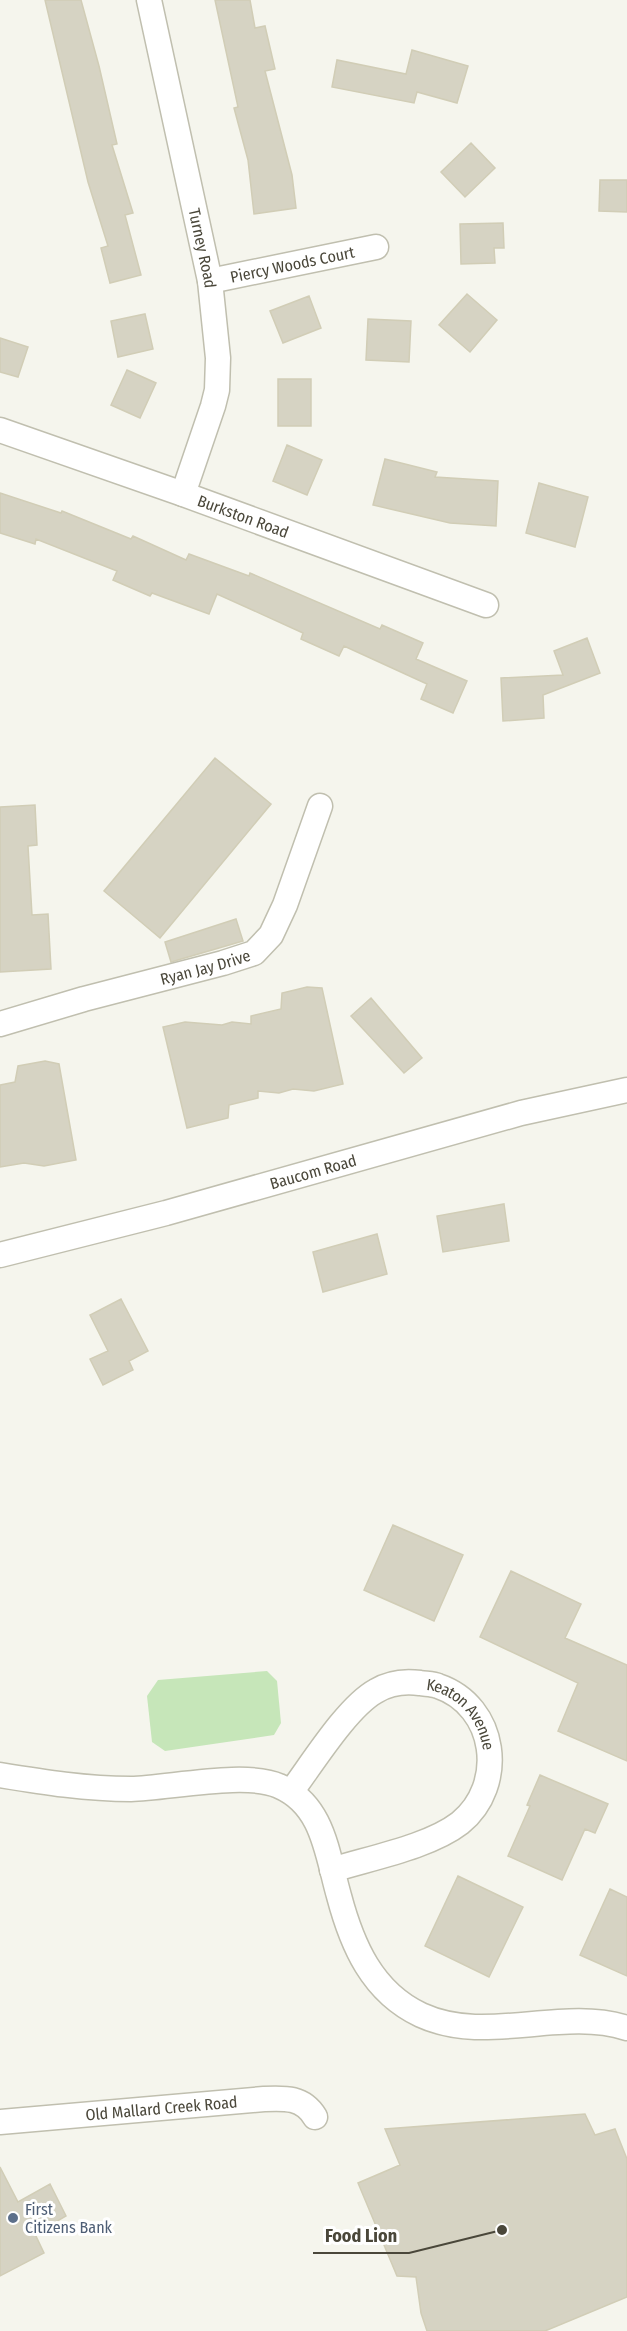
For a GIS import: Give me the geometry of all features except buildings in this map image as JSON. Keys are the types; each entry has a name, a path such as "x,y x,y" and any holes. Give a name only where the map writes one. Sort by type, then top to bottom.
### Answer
{"street":[{"name":"Turney Road","path":"149,0 210,281 218,358 217,390 203,439 183,494"},
{"name":"Piercy Woods Court","path":"210,281 376,247"},
{"name":"Burkston Road","path":"0,430 486,605"},
{"name":"Ryan Jay Drive","path":"0,1024 254,953 271,935 285,905 320,806"},
{"name":"Baucom Road","path":"0,1255 166,1213 521,1113 627,1090"},
{"name":"Keaton Avenue","path":"291,1792 356,1706 375,1691 387,1686 409,1682 438,1686 460,1698 477,1715 487,1735 491,1758 487,1786 476,1807 460,1823 434,1839 332,1870"},
{"path":"0,1775 69,1786 131,1789 257,1779 279,1785 291,1792 313,1814 325,1840 354,1942 367,1969 394,1998 419,2014 461,2026 577,2021 614,2024 627,2028"},
{"name":"Old Mallard Creek Road","path":"0,2122 264,2098 297,2100 309,2107 315,2116"}],"green space":[{"path":"267,1671 277,1681 281,1723 274,1735 165,1751 152,1742 147,1696 158,1680"}],"place":[{"name":"First Citizens Bank","path":"13,2218"},
{"name":"Food Lion","path":"502,2230"}]}
